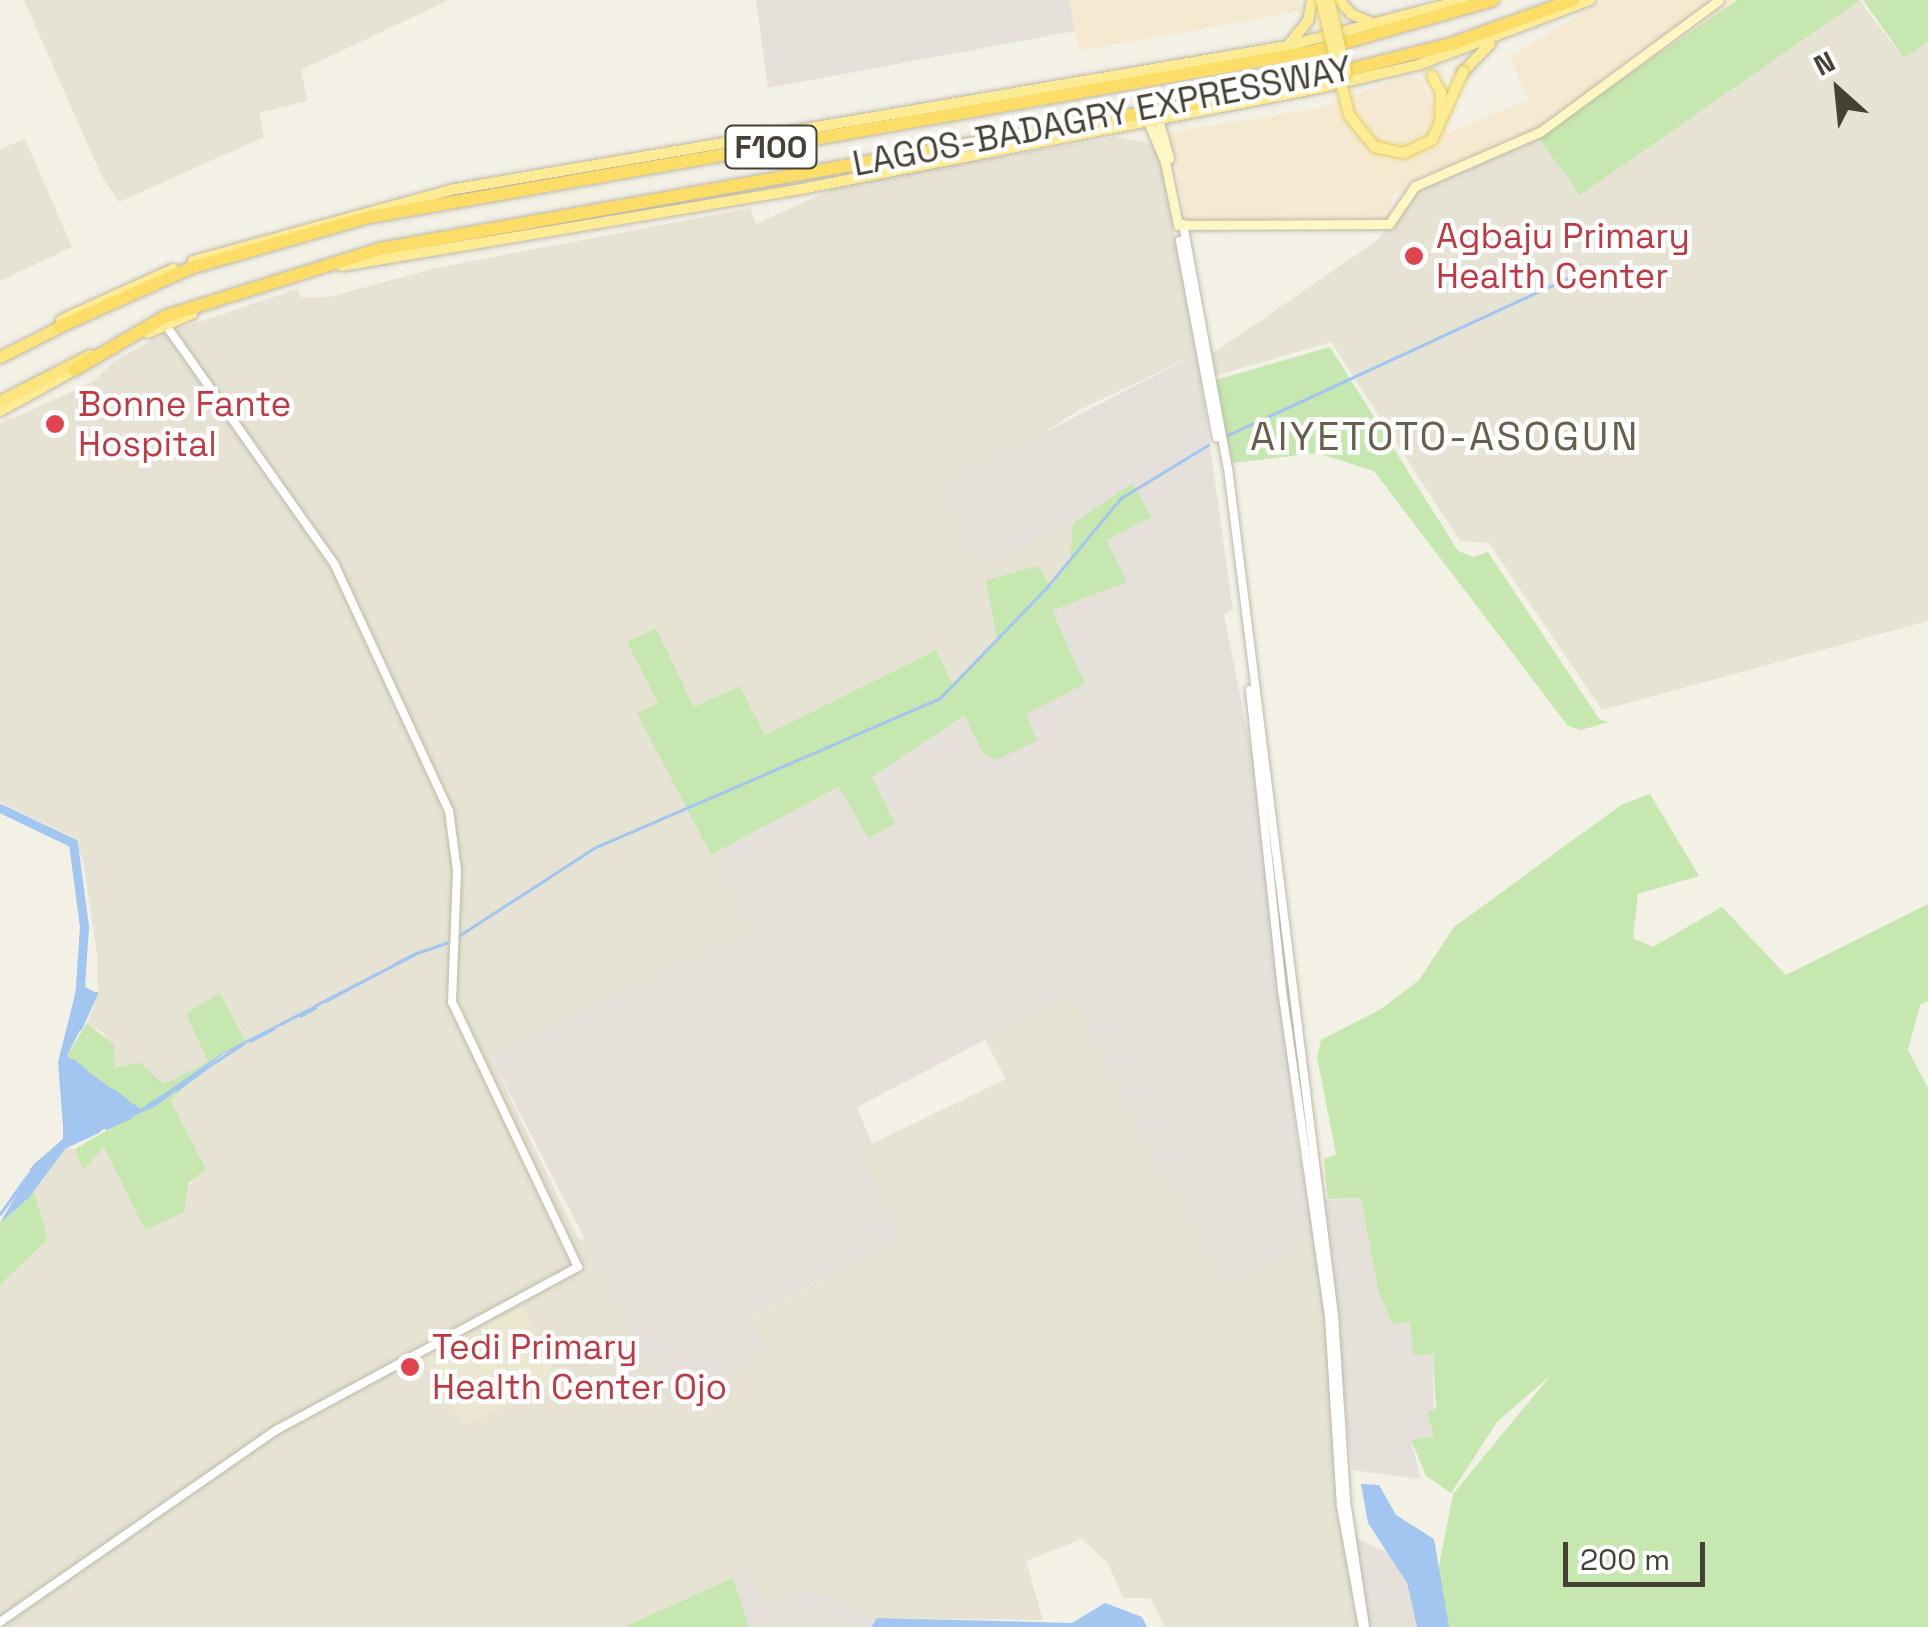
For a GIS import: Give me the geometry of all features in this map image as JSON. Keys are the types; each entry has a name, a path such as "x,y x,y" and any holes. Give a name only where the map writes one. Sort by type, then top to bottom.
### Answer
{"highway":[{"name":"LAGOS-BADAGRY EXPRESSWAY","path":"0,354 190,268 369,218 1315,51 1493,0"},
{"name":"LAGOS-BADAGRY EXPRESSWAY","path":"0,401 132,334 233,290 380,249 1266,91 1454,44 1572,0"},
{"path":"74,370 132,334"}],"main road":[{"path":"1287,46 1305,26 1312,0"},
{"path":"1321,0 1349,115 1375,148 1404,153 1432,140 1463,72 1496,39"},
{"path":"1329,0 1356,114 1372,139 1403,148 1431,133 1443,106 1432,76 1403,70"},
{"path":"1339,0 1356,17 1380,25"},
{"name":"LAGOS-BADAGRY EXPRESSWAY","path":"0,354 197,260 399,201 1287,46 1380,25 1464,0"},
{"name":"LAGOS-BADAGRY EXPRESSWAY","path":"165,324 374,259 745,199 1403,70 1496,39 1590,0"},
{"path":"1153,119 1180,225 1388,224 1415,186 1540,132 1719,0"},
{"path":"0,411 165,324"}],"street":[{"path":"1180,225 1225,480 1329,1316 1341,1506 1364,1627"},
{"path":"0,1622 247,1448 578,1267 452,1002 457,870 449,811 335,565 165,324"}],"shaded area":[{"path":"24,0 449,0 301,70 307,101 259,113 264,137 119,202 102,177"},
{"path":"756,0 1069,0 1075,31 768,88"},
{"path":"1069,0 1299,0 1302,11 1079,51"},
{"path":"1604,0 1736,0 1538,137 1393,194 1389,221 1186,221 1170,132 1315,109 1404,77 1420,79 1448,133 1528,100 1510,57"},
{"path":"1859,0 1903,57 1928,41 1928,621 1602,710 1489,543 1460,541 1331,342 1214,376 1209,356 1379,239 1413,187 1538,137 1580,194"},
{"path":"1115,137 1158,145 1197,354 1079,410 1013,452 1009,562 1033,538 1073,523 1070,560 1050,587 998,622 997,640 953,686 935,650 765,735 694,708 656,628 628,642 658,703 638,714 754,931 490,1055 578,1238 749,1316 899,1241 859,1150 1006,1079 984,1038 1074,994 1220,1285 1316,1238 1360,1627 1164,1627 1151,1598 1123,1598 1108,1563 1082,1539 1026,1561 1043,1620 877,1618 805,1589 764,1605 749,1573 624,1627 0,1627 0,1285 48,1239 32,1185 64,1147 75,1149 83,1169 104,1147 145,1229 206,1168 171,1100 223,1054 246,1043 220,993 209,1062 162,1084 115,1068 104,1033 87,1023 98,994 97,955 83,860 72,837 0,802 0,424 93,382 114,361 166,333 297,289 302,298 329,297 436,268 750,208 756,224 844,184"},
{"path":"25,139 72,247 0,281 0,149"},
{"path":"1197,354 1233,610 1224,615 1264,816 1298,1149 1316,1238 1220,1285 1073,994 857,1107 872,1144 859,1150 899,1241 750,1315 766,1352 668,1400 490,1055 753,931 711,855 840,787 894,824 872,777 964,716 983,753 1026,714 1052,611 1127,582 1107,540 1152,517 1132,483 1073,523 1033,538 1009,562 972,558 944,484"},
{"path":"1361,1198 1378,1290 1392,1324 1410,1321 1433,1353 1434,1436 1411,1441 1421,1479 1352,1470 1323,1200"},
{"path":"523,1306 558,1380 465,1427 423,1358"},
{"path":"1347,1534 1387,1552 1407,1583 1417,1627 1360,1627"},
{"path":"749,1572 764,1605 805,1589 877,1618 871,1627 749,1627 733,1578"}],"green space":[{"path":"1737,0 1860,0 1580,195 1538,137"},
{"path":"1863,0 1928,0 1928,42 1904,58"},
{"path":"1330,347 1458,551 1474,557 1488,552 1600,720 1609,722 1581,730 1568,726 1374,471 1317,453 1233,463 1212,381"},
{"path":"1132,483 1152,517 1107,540 1127,582 1052,611 1085,684 1026,714 1037,741 996,760 983,753 964,716 872,777 895,824 868,838 839,787 711,855 637,713 658,703 627,642 656,628 694,707 740,686 765,735 936,650 953,685 997,640 986,580 1038,566 1051,586 1070,560 1073,523"},
{"path":"1650,794 1699,876 1638,894 1633,938 1653,947 1722,907 1786,975 1928,904 1928,1001 1920,1005 1908,1050 1928,1088 1928,1627 1449,1627 1438,1571 1453,1494 1551,1375 1497,1422 1451,1493 1426,1476 1411,1440 1434,1436 1427,1413 1436,1408 1433,1354 1413,1355 1410,1322 1392,1324 1378,1290 1361,1198 1328,1199 1324,1159 1336,1154 1317,1057 1321,1040 1381,1009 1419,980 1454,927 1621,805"},
{"path":"220,993 247,1043 222,1053 171,1100 206,1169 188,1184 184,1212 145,1230 104,1147 83,1170 75,1149 176,1090 140,1110 67,1056 87,1023 114,1045 115,1068 139,1062 163,1084 208,1062 186,1013"},
{"path":"32,1185 48,1239 0,1285 0,1223 22,1204"},
{"path":"733,1578 749,1627 624,1627"}],"water":[{"path":"413,955 223,1054 156,1106 64,1147 22,1204 0,1223 34,1164 64,1139 58,1062 78,983 98,994 67,1056 141,1110 222,1053"},
{"path":"1361,1484 1379,1485 1396,1515 1434,1539 1449,1627 1417,1627 1407,1583 1368,1523"},
{"path":"1105,1603 1142,1617 1147,1627 871,1627 877,1618 1072,1623"}],"waterway":[{"path":"1228,435 1589,268"},
{"path":"457,937 594,848 939,699 1047,587 1121,498 1208,445"},
{"path":"0,808 73,843 84,927 80,985"},
{"path":"414,954 446,943"},
{"path":"365,980 413,955 397,963"},
{"path":"326,1001 376,974"},
{"path":"71,1022 78,983 84,988"},
{"path":"316,1005 358,983"},
{"path":"80,1029 96,993"},
{"path":"300,1016 315,1008"},
{"path":"281,1024 305,1011"},
{"path":"250,1041 274,1028"},
{"path":"61,1074 64,1044"},
{"path":"133,1105 140,1110 243,1044"},
{"path":"73,1060 86,1070"},
{"path":"176,1090 206,1068"},
{"path":"113,1090 127,1100"},
{"path":"106,1128 131,1117"},
{"path":"31,1169 64,1139 64,1122"},
{"path":"26,1198 64,1147 99,1131"},
{"path":"0,1214 27,1176"}],"place":[{"name":"Agbaju Primary Health Center","path":"1414,256"},
{"name":"Bonne Fante Hospital","path":"55,424"},
{"name":"Tedi Primary Health Center Ojo","path":"410,1367"}],"district":[{"name":"AIYETOTO-ASOGUN","path":"1445,437"}]}
